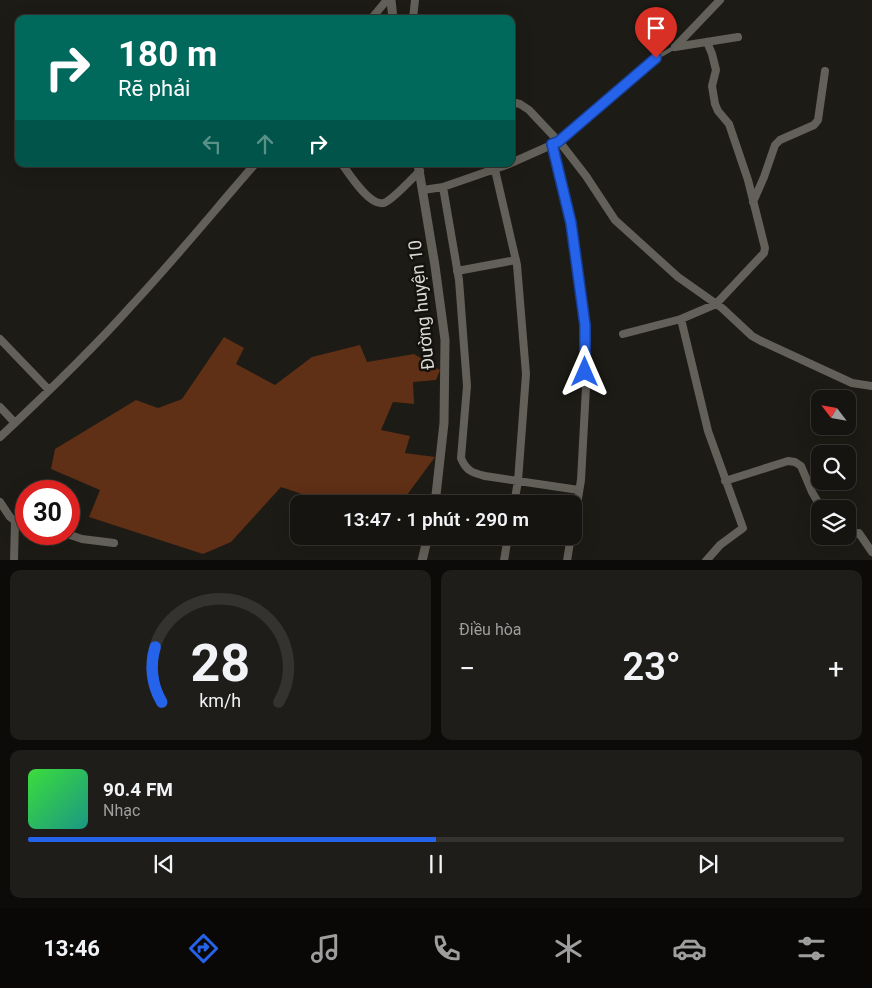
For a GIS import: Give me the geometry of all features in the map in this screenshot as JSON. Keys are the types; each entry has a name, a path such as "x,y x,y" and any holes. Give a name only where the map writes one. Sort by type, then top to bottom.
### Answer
{"street":[{"path":"374,15 387,0"},
{"path":"391,0 393,15"},
{"path":"413,15 414,0"},
{"path":"675,48 720,0"},
{"path":"675,48 738,37"},
{"path":"623,334 681,318 716,304 764,253 765,248 753,202 729,124 718,111 715,104 712,86 716,70 707,42"},
{"path":"753,202 775,146 780,140 814,125 818,120 825,71"},
{"path":"515,103 529,110 555,143 586,176 615,220 672,271 716,304 752,336 761,342 852,383 872,386"},
{"path":"515,161 555,143"},
{"path":"555,143 571,223 585,325 586,387 578,495"},
{"path":"0,437 137,300 252,167"},
{"path":"344,167 366,195 377,203 389,200 419,167"},
{"name":"Đường huyện 10","path":"419,167 445,340 444,423 436,495"},
{"path":"423,190 443,187 501,167"},
{"path":"495,170 516,260 526,374 516,495"},
{"path":"443,187 457,271 467,386 461,458 464,465 471,472 579,490"},
{"path":"457,271 516,260"},
{"path":"681,318 708,431 743,528 720,545 706,560"},
{"path":"0,339 49,390"},
{"path":"0,407 15,423"},
{"path":"725,481 788,461 795,462 801,466 817,500"},
{"path":"0,502 15,521 14,560"},
{"path":"856,533 859,533 872,552"},
{"path":"80,538 114,543"},
{"path":"422,560 426,545"},
{"path":"504,560 506,545"},
{"path":"567,560 570,545"}],"lane":[{"path":"555,143 656,58 675,48"}],"shaded area":[{"path":"224,337 244,348 236,364 275,385 312,357 360,345 367,362 414,354 440,370 436,380 413,382 414,404 393,402 381,430 410,436 405,453 435,457 407,495 305,495 281,487 231,542 203,554 89,517 100,490 51,469 55,449 136,400 158,408 182,399"}],"route":[{"path":"585,372 585,325 571,223 552,144 558,142 656,58"}]}
